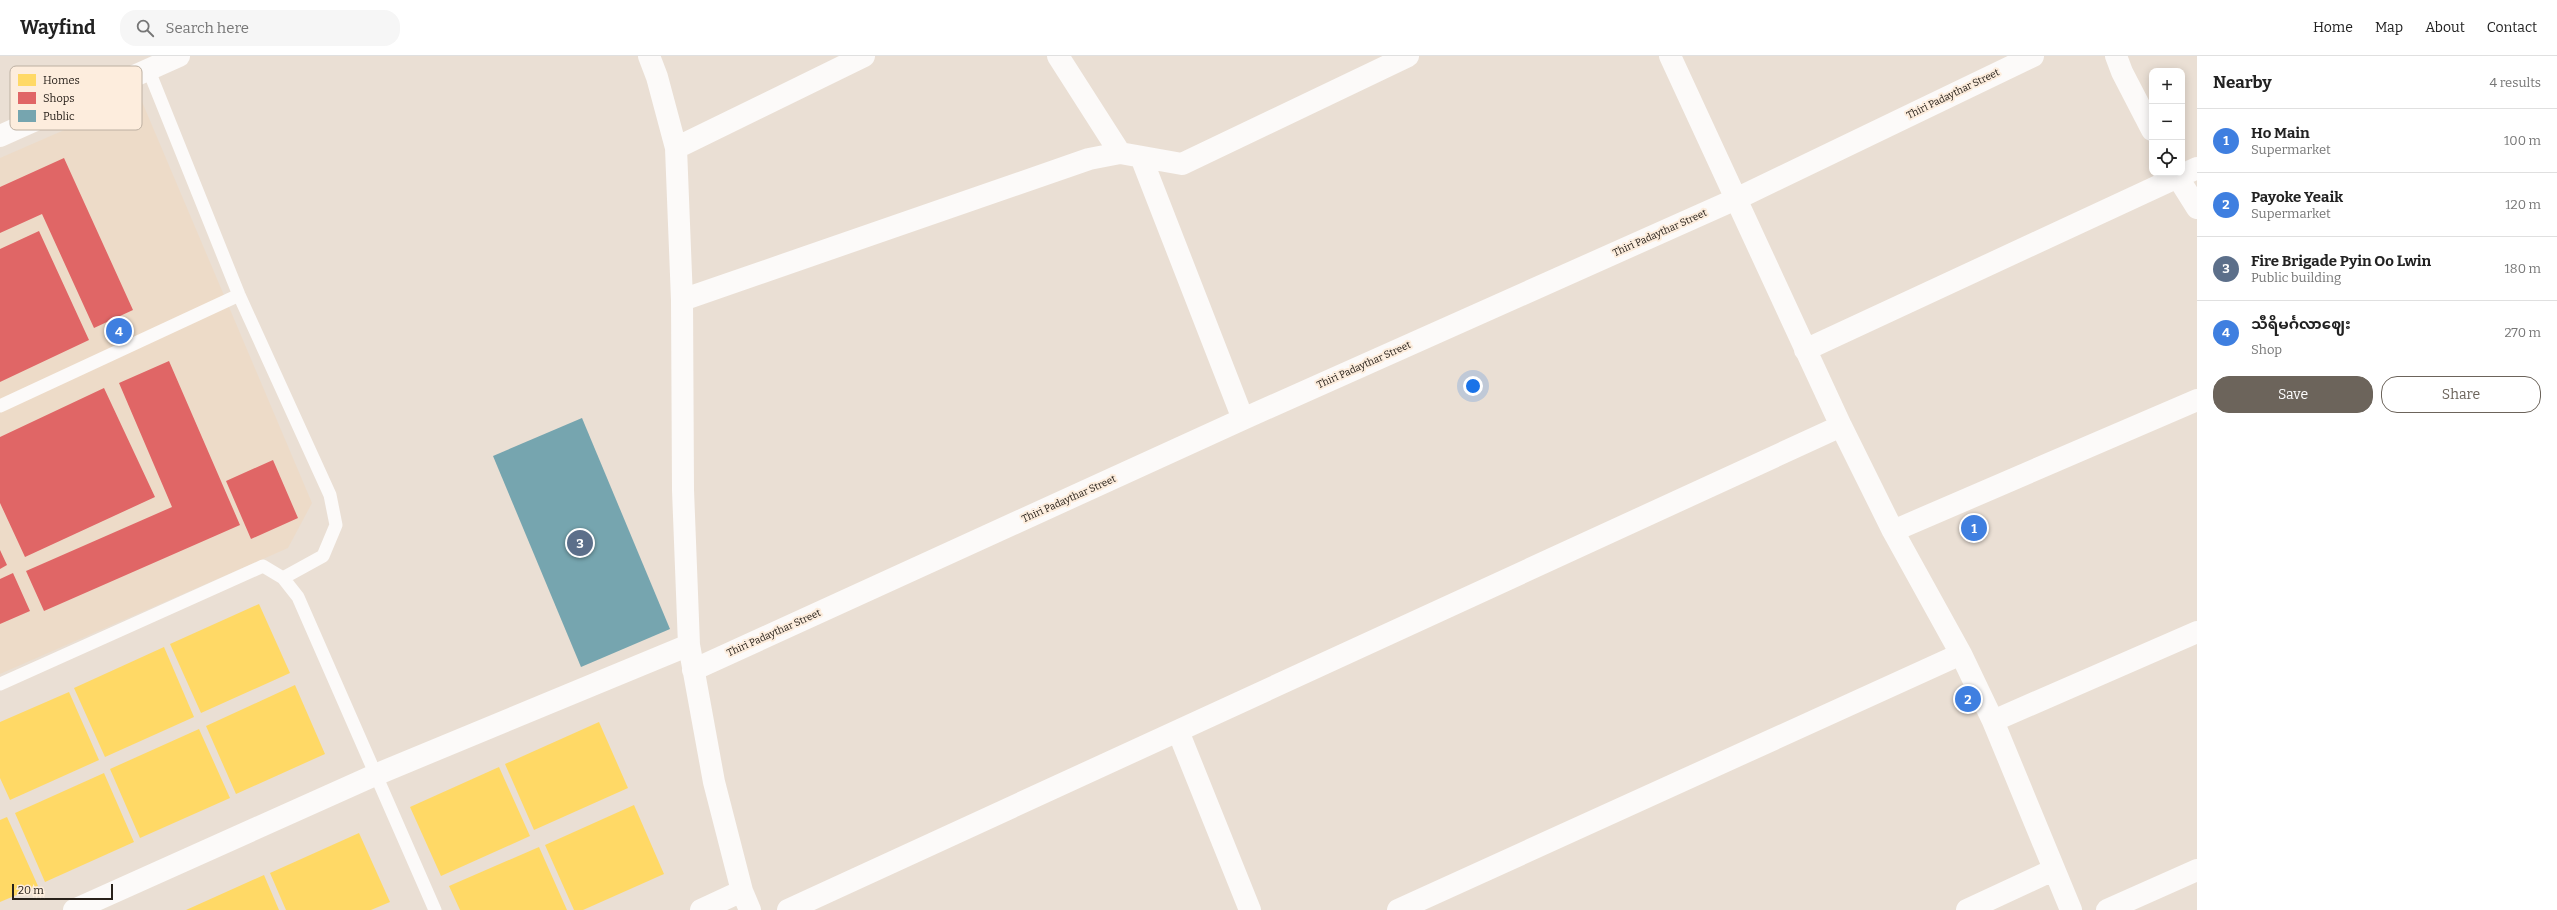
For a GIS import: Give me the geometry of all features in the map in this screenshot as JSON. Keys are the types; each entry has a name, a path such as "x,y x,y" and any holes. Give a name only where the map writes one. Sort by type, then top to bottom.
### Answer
{"street":[{"path":"142,74 179,56"},
{"path":"649,56 657,77 676,148 682,300 683,490 689,645 714,782 746,900 701,910"},
{"path":"676,148 864,56"},
{"path":"1058,56 1120,153"},
{"path":"682,300 1089,159 1120,153 1141,158 1182,164 1408,56"},
{"path":"1670,56 1841,426 1893,531 1960,654 1993,721 2053,870 2071,910"},
{"name":"Thiri Padaythar Street","path":"693,670 1243,419 1736,199 2033,56"},
{"path":"2116,56 2122,72 2149,124"},
{"path":"0,136 14,130"},
{"path":"1141,158 1243,419"},
{"path":"2185,172 2197,168"},
{"path":"1805,350 2174,176"},
{"path":"2177,176 2197,208"},
{"path":"1893,531 2197,400"},
{"path":"788,910 1841,426"},
{"path":"1993,721 2197,632"},
{"path":"74,910 375,775 689,645"},
{"path":"1398,910 1960,654"},
{"path":"1178,731 1250,910"},
{"path":"1967,910 2053,870"},
{"path":"2107,910 2197,870"}],"lane":[{"path":"149,71 239,295 330,495 336,525 323,556 283,578"},
{"path":"0,406 239,295"},
{"path":"0,684 263,566 283,578 298,597 375,775 436,910"}],"shaded area":[{"path":"142,102 312,503 288,548 0,674 0,158 64,130 142,130"}],"building: Homes":[{"path":"259,604 290,673 201,713 170,644"},
{"path":"164,647 194,717 105,757 74,688"},
{"path":"295,685 325,754 236,794 206,726"},
{"path":"69,692 99,760 10,800 0,778 0,722"},
{"path":"599,722 628,788 534,830 505,764"},
{"path":"199,729 230,798 140,838 110,769"},
{"path":"499,767 530,836 441,876 410,807"},
{"path":"104,773 134,842 45,882 15,813"},
{"path":"634,805 664,874 583,910 574,910 545,845"},
{"path":"7,817 38,886 0,902 0,820"},
{"path":"359,833 390,902 371,910 286,910 270,873"},
{"path":"539,847 567,910 460,910 449,886"},
{"path":"264,875 279,910 186,910"}],"building: Shops":[{"path":"64,158 133,310 94,328 42,214 0,233 0,187"},
{"path":"39,231 89,340 0,382 0,249"},
{"path":"169,361 240,525 44,611 26,571 172,507 119,383"},
{"path":"104,388 155,497 25,557 0,503 0,437"},
{"path":"273,460 298,518 251,539 226,481"},
{"path":"0,550 7,565 0,569"},
{"path":"13,573 30,611 0,624 0,579"}],"building: Public":[{"path":"582,418 670,629 581,667 493,456"}],"place":[{"name":"သီရိမင်္ဂလာဈေး","path":"119,331"},
{"name":"Ho Main","path":"1974,528"},
{"name":"Fire Brigade Pyin Oo Lwin","path":"580,543"},
{"name":"Payoke Yeaik","path":"1968,699"}]}
